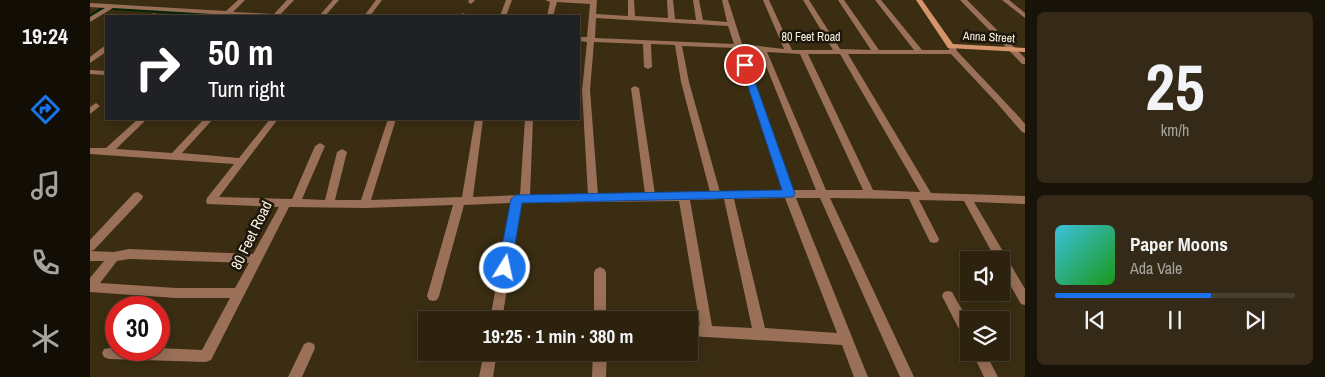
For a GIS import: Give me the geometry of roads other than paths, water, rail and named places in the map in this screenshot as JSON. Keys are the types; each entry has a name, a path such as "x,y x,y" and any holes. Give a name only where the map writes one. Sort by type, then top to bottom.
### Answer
{"main road":[{"path":"919,0 952,49"},
{"name":"Anna Street","path":"952,49 1025,50"}],"street":[{"path":"228,13 242,0"},
{"path":"275,15 291,0"},
{"path":"323,15 336,0"},
{"path":"368,15 379,0"},
{"path":"503,15 509,0"},
{"path":"548,0 594,1 591,40 582,88 593,199"},
{"path":"550,15 554,0"},
{"path":"631,0 632,19"},
{"path":"670,0 672,21"},
{"path":"696,0 700,22"},
{"path":"725,0 731,24 789,194 861,377"},
{"path":"766,0 789,52"},
{"path":"806,0 928,197"},
{"path":"841,0 875,50"},
{"path":"878,0 919,51"},
{"path":"963,0 1025,62"},
{"path":"1005,0 1025,16"},
{"path":"90,5 109,8 259,15"},
{"path":"90,20 109,8"},
{"path":"593,16 731,24"},
{"name":"80 Feet Road","path":"580,39 739,46 789,52 952,49"},
{"path":"647,42 648,67"},
{"path":"678,44 685,82 722,196 760,335"},
{"path":"952,49 1009,109 1025,130"},
{"path":"90,61 105,50"},
{"path":"764,50 823,194 907,377"},
{"path":"803,52 870,194"},
{"path":"90,72 105,73"},
{"path":"635,88 650,198"},
{"path":"108,151 142,120"},
{"path":"175,155 208,120"},
{"name":"80 Feet Road","path":"170,355 206,356 257,259 291,203 211,201 273,120"},
{"path":"365,204 392,120"},
{"path":"433,296 463,200 479,120"},
{"path":"498,311 521,199 529,120"},
{"path":"320,146 291,203 365,204 463,200 789,194 870,194 1025,200"},
{"path":"90,151 175,155 242,161"},
{"path":"329,203 342,152"},
{"path":"90,247 138,196"},
{"path":"912,196 934,239"},
{"path":"684,197 707,331"},
{"path":"967,198 1025,300"},
{"path":"90,256 114,257 129,254 257,259"},
{"path":"90,287 114,257"},
{"path":"600,272 600,311"},
{"path":"90,287 176,293 239,293"},
{"path":"948,296 960,318"},
{"path":"698,330 846,339"},
{"path":"295,377 308,348"},
{"path":"486,377 489,361"},
{"path":"599,377 600,361"},
{"path":"983,361 991,377"}],"waterway":[{"path":"90,16 102,8 210,15"}]}
